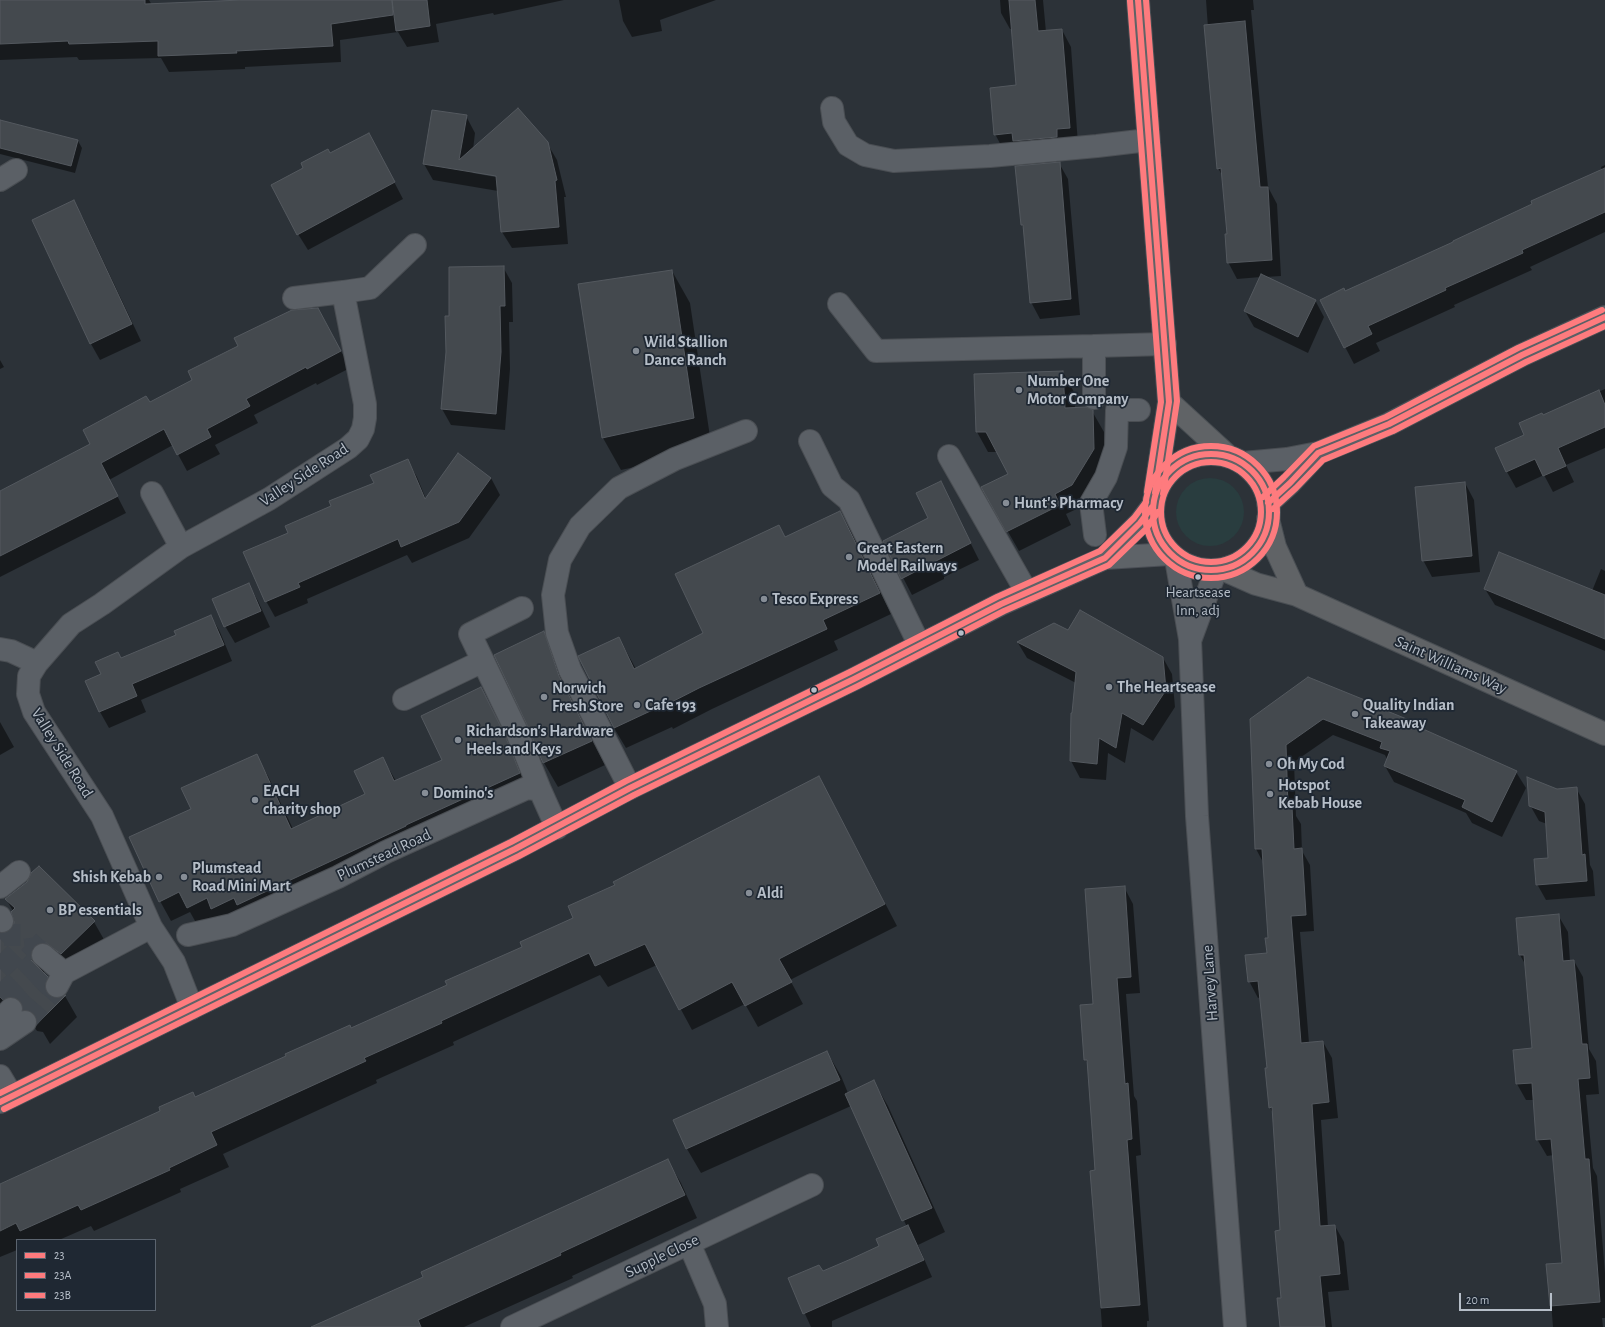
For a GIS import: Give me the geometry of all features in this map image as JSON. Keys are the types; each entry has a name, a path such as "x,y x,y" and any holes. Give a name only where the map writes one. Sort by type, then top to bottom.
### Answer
{"highway":[{"path":"1138,0 1169,402 1154,500 1154,526 1160,541 1173,557 1186,564 1203,570 1219,570 1239,563 1253,552 1263,537 1268,512"},
{"path":"1169,402 1235,460 1255,474 1264,488 1275,547 1297,595"},
{"path":"1154,500 1164,477 1176,465 1192,456 1210,453 1235,460"},
{"name":"Saint Williams Way","path":"1219,570 1256,584 1297,595 1605,734"}],"main road":[{"path":"6,1099 557,828 630,788 833,689 1026,591 1070,574 1105,558 1140,523 1154,500"},
{"path":"1105,558 1173,557"}],"street":[{"path":"832,108 834,122 848,145 865,155 894,161 990,156 1148,140"},
{"path":"294,298 370,288 415,246"},
{"name":"Valley Side Road","path":"192,1008 174,962 151,927 102,816 34,712 28,694 29,676 37,663 71,624 102,604 181,547 268,499 348,448 358,439 363,429 365,404 343,292"},
{"path":"839,304 876,351 1165,344"},
{"path":"1235,460 1288,459 1318,453 1389,424 1522,355 1605,317"},
{"path":"1094,346 1094,398"},
{"path":"1095,536 1091,503 1106,477 1116,447 1117,410 1139,410"},
{"path":"630,788 570,670 557,633 553,595 560,560 580,526 619,488 675,459 746,431"},
{"path":"810,440 832,486 849,500 919,644"},
{"path":"1268,512 1290,483 1318,453"},
{"path":"949,456 1026,591"},
{"path":"152,493 181,547"},
{"name":"Harvey Lane","path":"1173,557 1190,639 1197,816 1235,1327"},
{"name":"Harvey Lane","path":"1190,639 1219,570"},
{"path":"522,608 470,634 516,730 533,789 557,828"},
{"path":"0,649 11,650 37,663"},
{"path":"404,699 483,661"},
{"name":"Plumstead Road","path":"188,935 232,924 338,876 386,852 533,789"},
{"path":"0,887 19,872"},
{"path":"49,969 151,927"},
{"path":"0,1039 12,1017"},
{"path":"0,1076 6,1099"},
{"name":"Supple Close","path":"512,1327 812,1185"},
{"path":"690,1243 715,1304 717,1327"}],"green space":[{"path":"1210,478 1223,481 1234,488 1241,499 1244,512 1241,525 1234,536 1223,543 1210,546 1197,543 1186,536 1179,525 1176,512 1179,499 1186,488 1197,481"}],"building":[{"path":"0,0 145,0 145,4 242,0 392,0 393,15 331,24 333,46 236,51 237,53 158,56 158,41 69,44 68,41 0,44"},
{"path":"392,0 427,0 430,26 396,31"},
{"path":"1009,0 1035,0 1038,31 1062,29 1070,128 1057,129 1057,137 1013,141 1012,133 994,135 990,88 1016,85"},
{"path":"1245,21 1260,187 1268,187 1272,260 1227,263 1225,234 1227,234 1221,168 1217,169 1204,25"},
{"path":"518,108 548,142 557,180 555,181 559,227 501,232 496,176 423,164 432,110 467,115 459,160"},
{"path":"0,120 78,140 71,166 0,148"},
{"path":"369,133 395,182 297,235 271,185 303,168 301,163 328,149 330,153"},
{"path":"1060,162 1071,299 1030,303 1023,225 1021,225 1015,166"},
{"path":"1605,168 1605,212 1522,250 1523,253 1445,288 1446,290 1368,326 1372,334 1344,348 1320,300 1344,288 1345,291 1453,242 1532,204 1531,201"},
{"path":"74,200 132,324 90,344 32,220"},
{"path":"504,266 505,306 500,306 501,352 496,414 441,409 446,352 445,316 449,316 449,267"},
{"name":"Wild Stallion Dance Ranch","path":"672,270 694,418 602,438 578,284"},
{"path":"1261,274 1316,300 1298,337 1244,311"},
{"path":"318,308 341,351 307,369 306,367 246,399 250,406 207,429 211,437 177,455 164,429 101,463 118,496 0,556 0,491 90,444 83,430 146,396 150,402 192,380 188,371 238,346 234,338 292,310"},
{"path":"1063,371 1065,408 1086,407 1093,410 1094,449 1072,485 1055,494 1060,505 1006,532 981,487 1008,474 986,432 976,432 974,374"},
{"path":"1599,390 1605,405 1605,427 1558,448 1566,466 1543,476 1535,459 1506,472 1495,448 1524,435 1519,423 1542,413 1543,415"},
{"path":"458,453 491,478 459,522 401,547 398,539 298,583 300,587 265,602 243,552 288,533 285,526 331,506 329,501 374,483 370,475 408,459 425,499"},
{"path":"941,481 971,543 901,579 883,541 928,518 916,493"},
{"path":"1465,482 1472,556 1422,561 1415,487"},
{"path":"840,511 880,593 823,620 827,629 699,688 660,708 659,707 614,728 578,656 619,637 634,669 703,633 675,574 779,525 785,537"},
{"path":"1499,552 1605,595 1605,639 1484,589"},
{"path":"249,583 261,611 224,627 212,599"},
{"name":"The Heartsease","path":"1080,610 1163,657 1166,690 1143,725 1122,713 1116,748 1099,738 1097,764 1070,761 1071,713 1076,672 1017,642 1054,623 1068,630"},
{"path":"211,615 224,645 132,684 137,696 99,712 85,681 101,674 95,662 118,652 121,658 176,635 174,631"},
{"name":"Norwich Fresh Store","path":"544,631 559,676 592,741 543,763 494,655"},
{"path":"1308,677 1387,709 1387,711 1424,726 1423,729 1517,771 1492,822 1462,807 1465,800 1384,766 1390,751 1380,748 1382,742 1323,719 1286,745 1288,807 1292,807 1294,849 1302,848 1306,915 1291,916 1301,1043 1323,1041 1329,1102 1312,1104 1320,1226 1335,1225 1340,1274 1320,1276 1325,1327 1280,1327 1277,1298 1281,1298 1275,1231 1280,1230 1272,1107 1269,1108 1265,1068 1267,1068 1258,981 1248,982 1245,955 1267,953 1265,938 1268,938 1262,849 1255,849 1250,719"},
{"path":"481,687 505,735 520,773 237,905 234,898 211,909 207,898 187,908 179,892 159,902 129,837 191,809 181,788 257,754 291,829 365,794 354,771 383,757 394,781 442,760 421,716"},
{"path":"819,776 885,904 779,959 792,982 745,1006 732,982 679,1010 645,944 595,966 589,953 441,1021 442,1023 364,1058 366,1061 211,1132 217,1145 169,1168 170,1170 81,1210 78,1205 20,1231 16,1223 0,1231 0,1184 160,1111 159,1107 193,1092 195,1097 350,1025 351,1028 447,985 445,981 522,947 520,942 573,918 568,906 615,885 613,882"},
{"path":"1527,777 1557,789 1577,787 1582,855 1585,854 1587,881 1536,885 1534,859 1548,858 1545,812 1529,806"},
{"path":"39,866 95,921 61,954 46,943 39,943 33,947 31,960 48,977 45,986 47,993 51,997 57,998 66,995 37,1024 35,1015 30,1011 23,1010 23,1005 19,1000 13,997 8,997 3,1000 0,997 0,933 8,932 13,928 14,922 11,912 15,908 5,899 27,882 31,873"},
{"path":"1125,886 1131,977 1117,978 1125,1084 1128,1083 1132,1139 1127,1140 1140,1305 1101,1308 1090,1171 1095,1170 1087,1060 1084,1060 1080,1005 1093,1004 1085,889"},
{"path":"1559,914 1563,961 1574,960 1582,1044 1587,1044 1590,1078 1578,1079 1585,1159 1589,1159 1600,1302 1550,1306 1546,1264 1562,1263 1551,1139 1536,1140 1532,1083 1516,1084 1513,1050 1532,1048 1524,955 1519,955 1516,918"},
{"path":"827,1051 840,1080 686,1149 673,1120"},
{"path":"874,1080 932,1208 902,1221 845,1094"},
{"path":"668,1159 685,1195 560,1253 561,1255 418,1320 421,1327 311,1327 423,1277 421,1272"},
{"path":"908,1225 924,1260 803,1314 788,1278 819,1265 823,1271 851,1259 879,1246 876,1239"}],"tunnel":[{"path":"0,939 4,935 21,935 43,955"},
{"path":"0,969 18,951 36,948"},
{"path":"0,997 34,964"},
{"path":"11,1009 46,976"},
{"path":"25,1022 57,986"}],"transit line":[{"name":"23","path":"1138,0 1169,402 1155,493"},
{"name":"23B","path":"1146,0 1177,401 1163,494"},
{"name":"23A","path":"1130,1 1161,402 1147,492"},
{"name":"23B","path":"1263,497 1314,446 1386,417 1518,348 1602,310"},
{"name":"23","path":"1268,503 1290,483 1318,453 1389,424 1522,355 1605,317"},
{"name":"23A","path":"1273,509 1323,460 1393,431 1526,362 1605,326"},
{"name":"23A","path":"1217,446 1236,451 1248,457 1258,465 1266,475 1272,487 1276,499 1277,512 1276,525 1272,537 1266,549 1258,559 1248,567 1236,573 1224,577 1205,578 1186,573 1174,567 1164,559 1156,549 1150,537 1146,525 1145,506 1150,487 1156,475 1164,465 1174,457 1186,451 1198,447 1217,446"},
{"name":"23","path":"1211,454 1222,455 1233,459 1252,471 1264,490 1268,501 1269,512 1268,523 1264,534 1252,553 1233,565 1222,569 1211,570 1200,569 1189,565 1170,553 1158,534 1154,523 1153,512 1154,501 1158,490 1170,471 1189,459 1200,455 1211,454"},
{"name":"23B","path":"1211,462 1230,466 1246,477 1257,493 1261,512 1257,531 1246,547 1230,558 1211,562 1192,558 1176,547 1165,531 1161,512 1165,493 1176,477 1192,466 1211,462"},
{"name":"23B","path":"0,1093 511,842 626,781 850,672 997,597 1100,551 1134,518 1146,502"},
{"name":"23","path":"0,1102 515,849 630,788 854,679 1001,604 1105,558 1140,523 1152,507"},
{"name":"23A","path":"4,1109 519,856 634,795 858,686 1004,611 1109,565 1146,529 1158,512"}],"place":[{"name":"Wild Stallion Dance Ranch","path":"636,351"},
{"name":"Number One Motor Company","path":"1019,390"},
{"name":"Hunt's Pharmacy","path":"1006,503"},
{"name":"Great Eastern Model Railways","path":"849,557"},
{"name":"Heartsease Inn, adj","path":"1198,577"},
{"name":"Tesco Express","path":"764,599"},
{"name":"The Heartsease","path":"1109,687"},
{"name":"Norwich Fresh Store","path":"544,697"},
{"name":"Cafe 193","path":"637,705"},
{"name":"Quality Indian Takeaway","path":"1355,714"},
{"name":"Richardson's Hardware Heels and Keys","path":"458,740"},
{"name":"Oh My Cod","path":"1269,764"},
{"name":"Domino's","path":"425,793"},
{"name":"Hotspot Kebab House","path":"1270,794"},
{"name":"EACH charity shop","path":"255,800"},
{"name":"Shish Kebab","path":"159,877"},
{"name":"Plumstead Road Mini Mart","path":"184,877"},
{"name":"Aldi","path":"749,893"},
{"name":"BP essentials","path":"50,910"}]}
